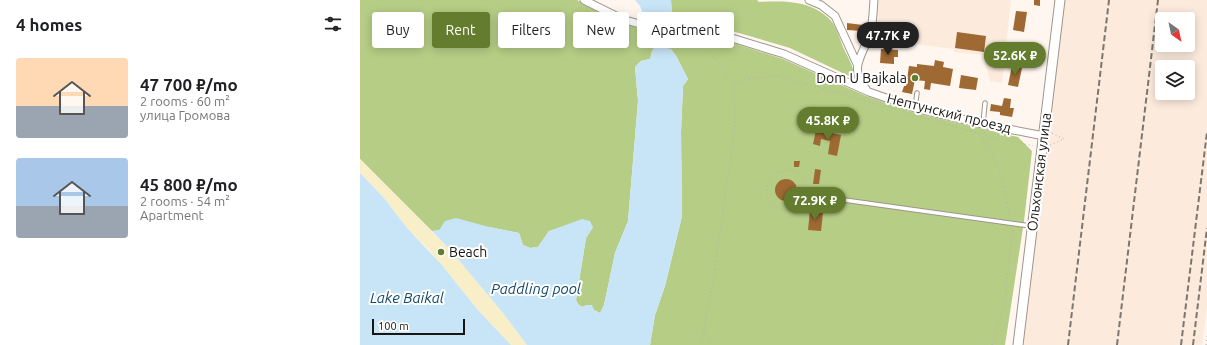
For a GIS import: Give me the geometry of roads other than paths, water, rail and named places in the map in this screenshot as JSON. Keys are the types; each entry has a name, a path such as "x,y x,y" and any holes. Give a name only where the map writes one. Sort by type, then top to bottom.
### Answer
{"street":[{"name":"Нептунский проезд","path":"585,0 622,19 653,28 684,28 704,31 784,54 869,92 915,108 983,124 1044,133"},
{"path":"809,0 821,5 835,16 857,64 860,82 869,92"},
{"path":"857,64 870,33 874,0"},
{"name":"Ольхонская улица","path":"1018,345 1031,226 1060,0"}],"lane":[{"path":"915,108 917,93"},
{"path":"983,124 985,103"},
{"path":"830,198 1031,226"}],"water":[{"path":"635,0 671,0 672,12 642,12 640,6"},
{"name":"Paddling pool","path":"654,48 671,49 688,79 683,86 681,132 682,216 665,286 655,315 650,345 527,345 503,313 452,252 432,231 439,230 445,221 456,218 519,233 523,245 530,248 538,247 549,231 582,219 590,221 593,227 586,238 576,300 582,307 592,305 594,310 600,313 604,305 615,253 628,221 638,101 635,67 641,61 650,59"},
{"name":"Lake Baikal","path":"360,173 384,198 407,228 441,264 477,309 511,345 360,345"}],"railway":[{"path":"1068,345 1109,0"},
{"path":"1117,345 1158,0"},
{"path":"1181,345 1207,132"},
{"path":"1193,345 1207,228"}],"place":[{"name":"Dom U Bajkala","path":"915,78"},
{"name":"Beach","path":"441,252"}]}
